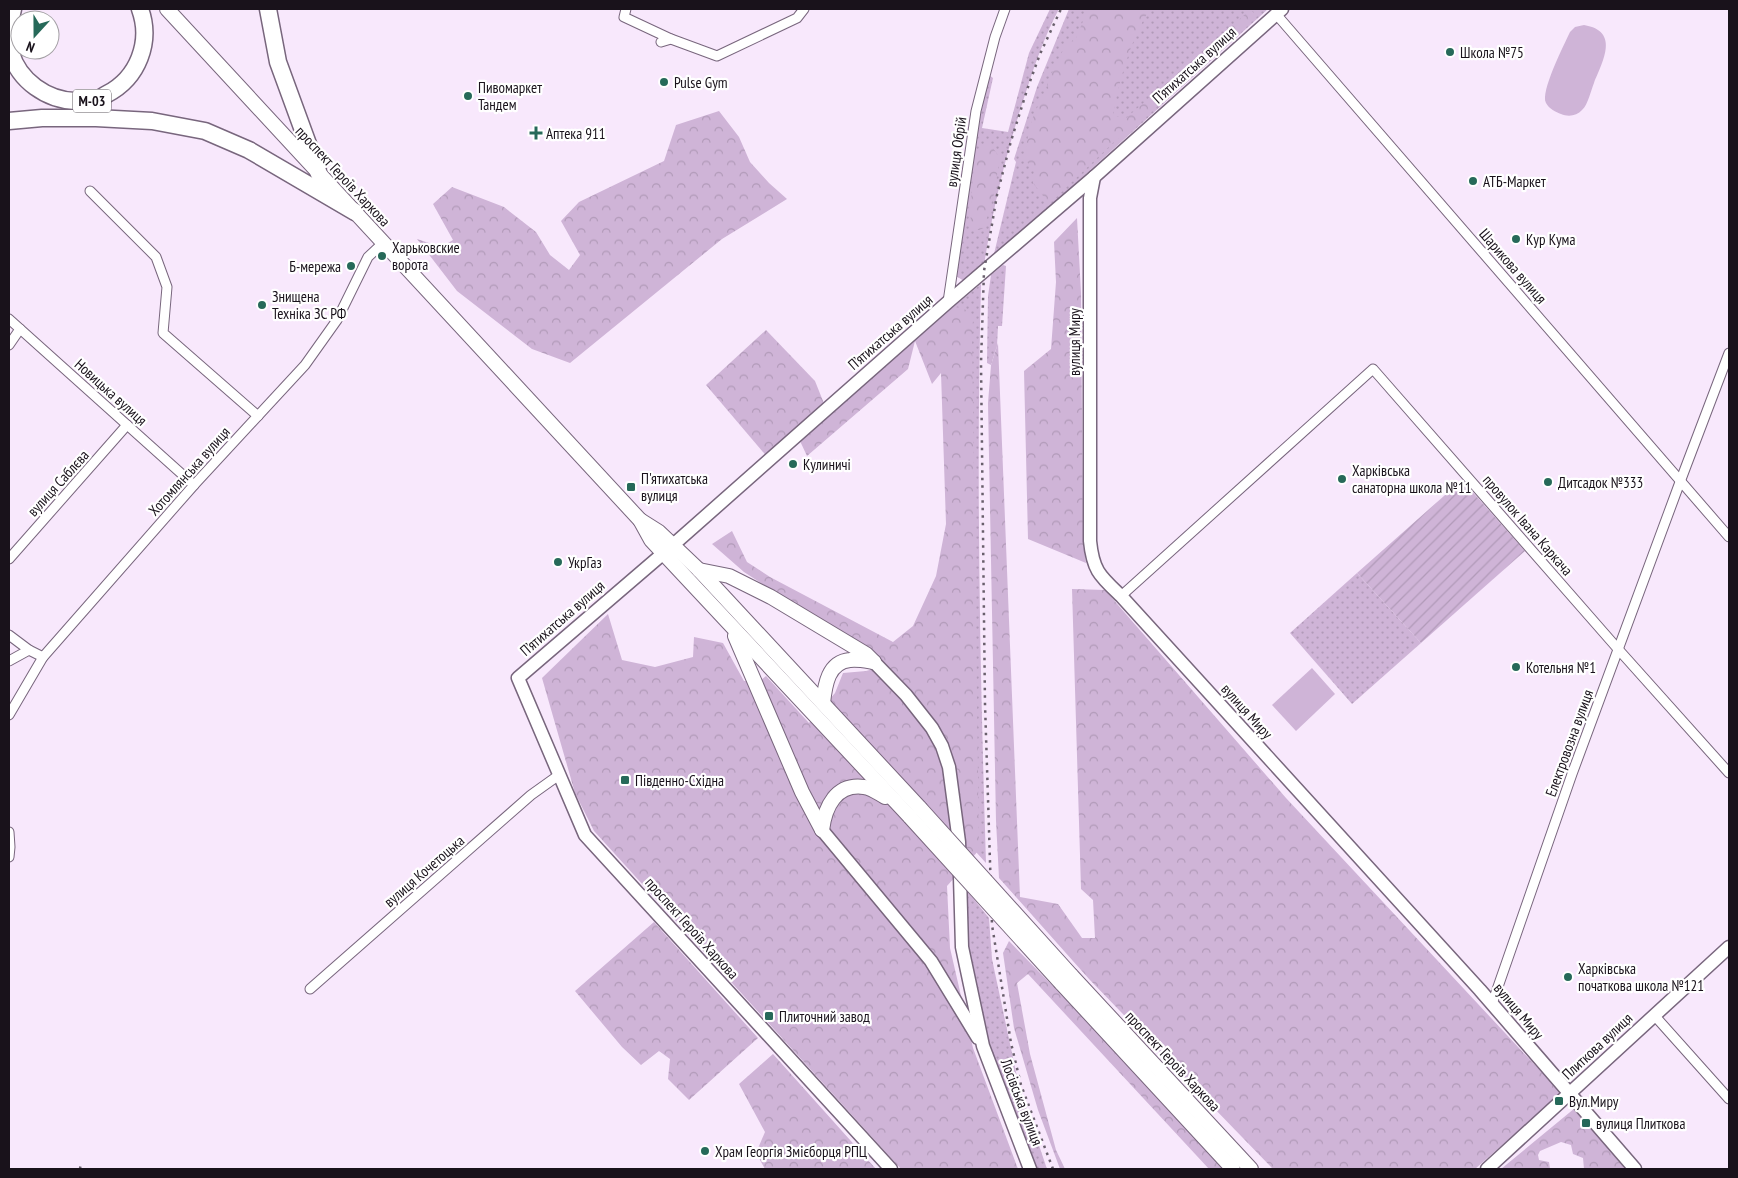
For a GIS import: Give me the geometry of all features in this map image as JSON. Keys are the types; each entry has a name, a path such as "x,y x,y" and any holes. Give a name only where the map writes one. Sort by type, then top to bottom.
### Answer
{"highway":[{"path":"9,27 13,9"},
{"name":"М-03","path":"9,38 10,53 20,73 39,91 67,100 93,101 119,88 133,74 139,62 145,38 143,16 140,9"},
{"path":"268,9 278,62 319,174"},
{"path":"9,121 42,118 96,118 152,121 205,131 249,150 355,212"}],"main road":[{"name":"проспект Героїв Харкова","path":"166,9 640,520 651,540 699,570 823,703 915,812"},
{"name":"проспект Героїв Харкова","path":"668,549 732,628 900,806 915,812"},
{"path":"699,570 729,576 771,597 866,654 874,662"},
{"path":"732,628 802,792 822,830"},
{"path":"823,703 828,676 836,666 851,659 874,662"},
{"path":"822,830 824,816 829,804 840,791 862,787 871,789 900,806"},
{"path":"915,812 1066,979"},
{"name":"проспект Героїв Харкова","path":"1066,979 1233,1169"},
{"name":"проспект Героїв Харкова","path":"1066,979 1251,1169"}],"street":[{"path":"626,9 624,18 671,39 717,56 797,18 804,9"},
{"name":"вулиця Обрій","path":"948,302 976,111 995,37 1005,9"},
{"name":"П’ятихатська вулиця","path":"518,678 668,549 948,302 1094,177 1279,11"},
{"name":"Шарикова вулиця","path":"1279,11 1729,537"},
{"path":"662,42 671,39"},
{"name":"вулиця Миру","path":"1094,177 1090,198 1090,541 1092,558 1099,575 1121,596 1492,1004 1568,1094 1635,1169"},
{"path":"90,191 156,257 167,287 162,333 258,416"},
{"name":"Хотомлянська вулиця","path":"9,715 43,657 194,485 306,365 337,320 368,257 383,243"},
{"name":"Новицька вулиця","path":"9,319 194,485"},
{"path":"9,345 20,329"},
{"name":"Електровозна вулиця","path":"1492,1004 1572,774 1729,353"},
{"name":"провулок Івана Каркача","path":"1121,596 1373,368 1618,649 1729,773"},
{"name":"вулиця Саблєва","path":"9,559 127,425"},
{"path":"9,636 43,657"},
{"path":"9,661 29,650"},
{"path":"874,662 906,696 932,728 942,746 950,767 959,842 962,947 983,1046"},
{"name":"проспект Героїв Харкова","path":"518,678 586,835 891,1169"},
{"name":"вулиця Кочетоцька","path":"310,989 531,795 559,775"},
{"path":"822,830 931,961 983,1046"},
{"path":"9,832 9,857"},
{"name":"Плиткова вулиця","path":"1487,1169 1729,947"},
{"path":"1654,1015 1729,1099"},
{"name":"Лосівська вулиця","path":"983,1046 1030,1169"}],"green space":[{"path":"1050,9 1059,9 1036,64 1011,139 984,265 964,281 956,276 978,127 989,75 993,78 982,128 1008,132 1029,53"},
{"path":"1069,9 1268,9 993,258 1016,162 1014,159 1037,87"},
{"path":"1088,9 1150,9 1137,33 1119,88 1113,115 1125,119 1250,10 1257,15 1133,128 1114,142 1053,200 1047,201 1033,183 1034,169 1024,159 1029,131 1038,106 1049,91 1047,83 1065,46 1076,38"},
{"path":"1584,25 1595,28 1602,34 1606,48 1588,101 1580,112 1569,116 1553,110 1547,105 1546,89 1570,32 1575,27"},
{"path":"719,111 739,137 750,162 787,199 722,239 570,363 532,349 457,291 417,239 441,247 453,240 433,204 452,187 504,207 536,232 550,255 569,270 580,255 561,221 579,202 664,161 676,125"},
{"path":"987,143 1000,157 994,194 984,228 971,230 974,165 978,150"},
{"path":"1077,218 1081,293 1083,543 1086,563 1028,539 1024,371 1051,349 1056,282 1054,242"},
{"path":"1003,265 1006,266 1002,326 998,326 997,346 991,365 987,363 988,296 991,275"},
{"path":"981,284 979,574 986,863 976,852 968,747 953,307"},
{"path":"953,307 964,308 973,320 979,850 947,886 950,948 973,1048 1018,1169 901,1169 594,831 575,793 542,678 608,614 622,660 655,667 693,657 694,637 723,643 744,681 761,680 766,676 809,723 835,693 843,673 866,671 887,665 744,572 712,544 732,531 747,562 770,577 893,642 913,626 936,576 946,524 941,373 932,384 915,341 908,369 807,456 800,441"},
{"path":"766,330 815,381 825,406 769,459 706,385"},
{"path":"998,343 1020,897 1058,904 1082,938 1095,938 1093,900 1081,889 1072,589 1105,590 1286,798 1561,1093 1475,1169 1273,1169 1089,979 999,878 996,821 988,403 991,365"},
{"path":"1462,480 1525,551 1421,643 1357,573"},
{"path":"1357,573 1421,643 1352,704 1290,633"},
{"path":"1312,668 1335,694 1296,731 1272,705"},
{"path":"968,892 989,918 992,959 1019,1086 1047,1169 1031,1169 993,1067 965,949 965,914"},
{"path":"654,922 758,1038 689,1100 668,1079 670,1059 659,1051 641,1065 622,1047 575,991"},
{"path":"1009,941 1116,1051 1223,1169 1209,1169 1028,974 1017,983 1030,1054 1056,1150 1065,1169 1060,1169 1038,1110 1014,1028 1003,953"},
{"path":"773,1054 876,1169 765,1169 756,1153 765,1132 739,1084"},
{"path":"1575,1108 1625,1169 1584,1169 1583,1158 1573,1154 1571,1145 1561,1142 1540,1151 1538,1155 1539,1160 1549,1162 1550,1169 1501,1169"}],"railway":[{"path":"1053,1169 1021,1085 1011,1043 992,925 985,704 981,363 984,271 997,195 1028,87 1040,54 1061,9"},
{"path":"80,1169 81,1162"}],"place":[{"name":"Школа №75","path":"1450,52"},
{"name":"Pulse Gym","path":"664,82"},
{"name":"Пивомаркет Тандем","path":"468,96"},
{"name":"Аптека 911","path":"536,133"},
{"name":"АТБ-Маркет","path":"1473,181"},
{"name":"Кур Кума","path":"1516,239"},
{"name":"Харьковские ворота","path":"382,256"},
{"name":"Б-мережа","path":"351,266"},
{"name":"Знищена Техніка ЗС РФ","path":"262,305"},
{"name":"Кулиничі","path":"793,464"},
{"name":"Харківська санаторна школа №11","path":"1342,479"},
{"name":"Дитсадок №333","path":"1548,482"},
{"name":"П'ятихатська вулиця","path":"631,487"},
{"name":"УкрГаз","path":"558,562"},
{"name":"Котельня №1","path":"1516,667"},
{"name":"Південно-Східна","path":"625,780"},
{"name":"Харківська початкова школа №121","path":"1568,977"},
{"name":"Плиточний завод","path":"769,1016"},
{"name":"Вул.Миру","path":"1559,1101"},
{"name":"вулиця Плиткова","path":"1586,1123"},
{"name":"Храм Георгія Змієборця РПЦ","path":"705,1151"}]}
